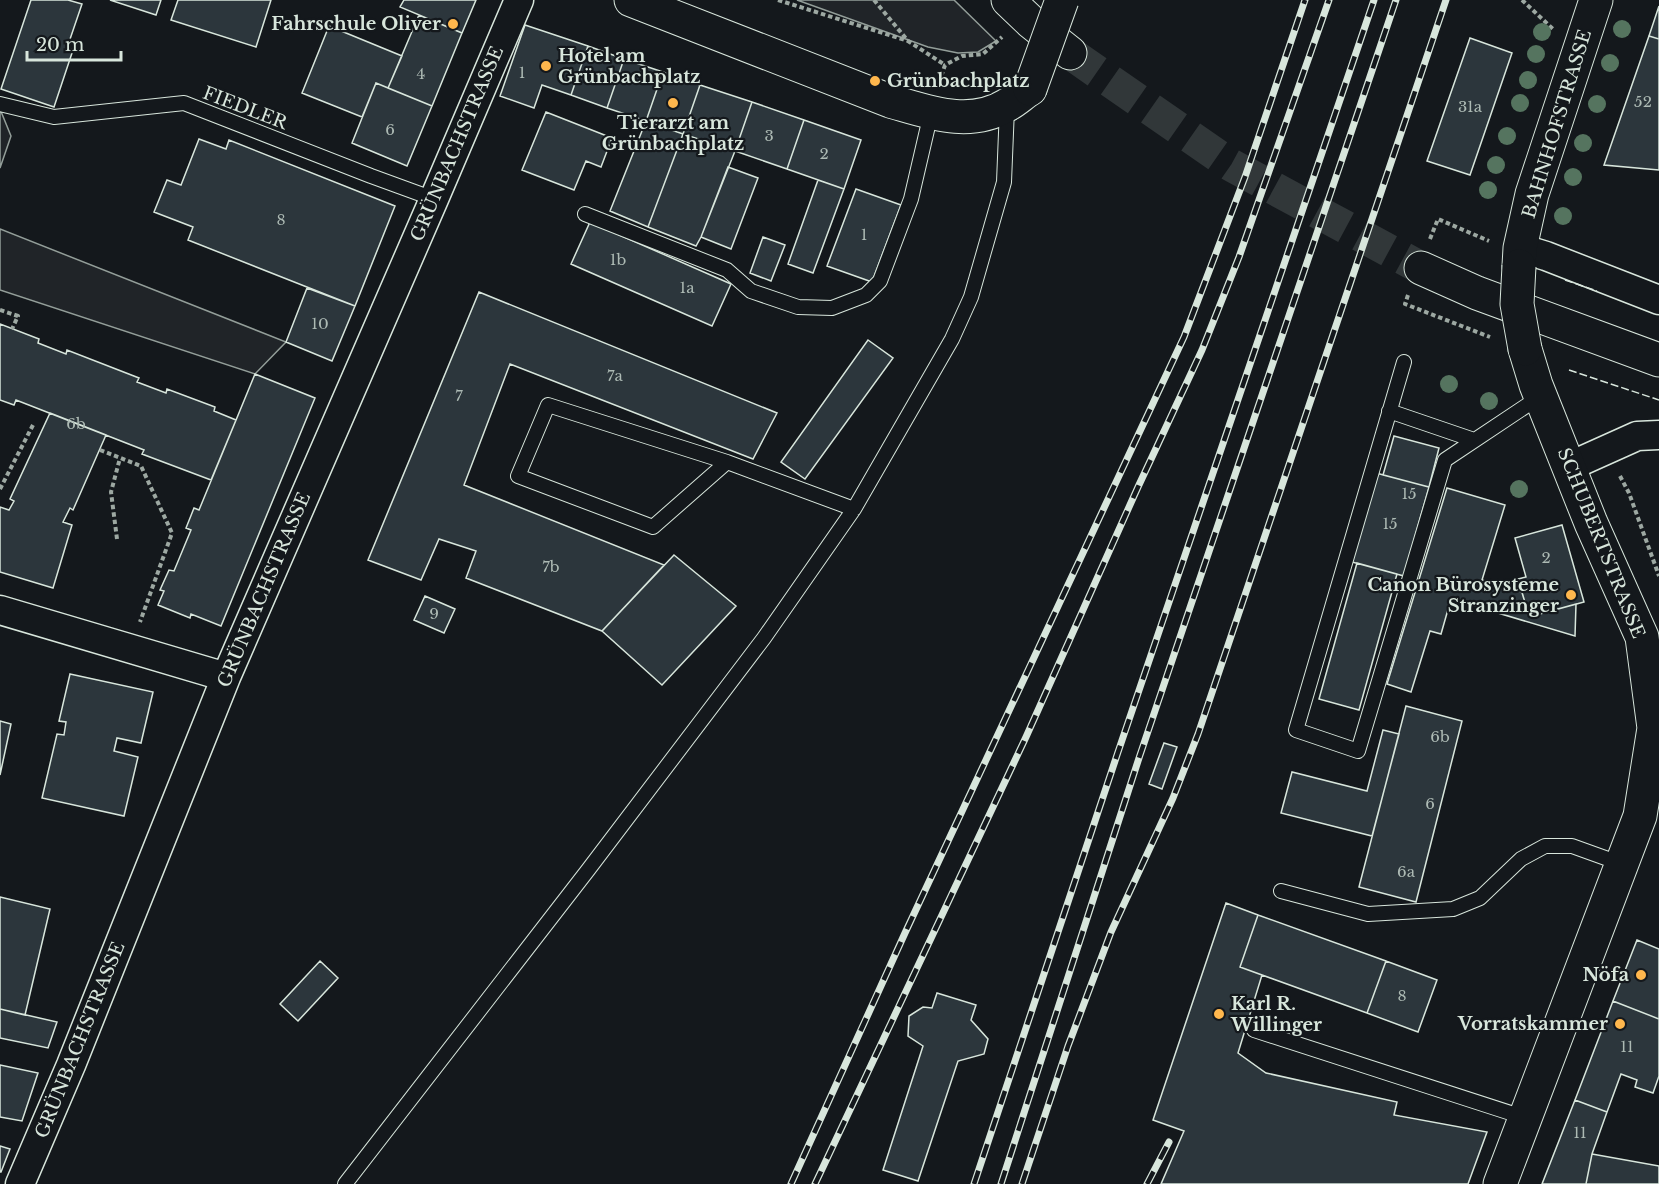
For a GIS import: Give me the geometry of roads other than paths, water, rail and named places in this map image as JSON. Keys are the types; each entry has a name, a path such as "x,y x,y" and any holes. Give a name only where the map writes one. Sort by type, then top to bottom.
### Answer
{"street":[{"name":"GRÜNBACHSTRASSE","path":"20,1184 226,676 519,0"},
{"path":"631,0 890,101 931,113 966,118 987,114 1018,97 1062,0"},
{"path":"1008,0 1070,53"},
{"name":"BAHNHOFSTRASSE","path":"1525,349 1517,304 1512,253 1596,0"},
{"path":"1512,253 1546,256 1659,300"},
{"path":"1420,265 1495,300 1657,359"},
{"name":"SCHUBERTSTRASSE","path":"1500,1184 1640,816 1654,728 1642,637 1568,467 1525,349"},
{"path":"1568,467 1637,436 1659,435"},
{"path":"0,610 226,676"}],"lane":[{"path":"345,1184 764,638 854,509 952,339 971,297 1004,182 1018,97"},
{"name":"FIEDLER","path":"0,104 54,117 184,103 371,177 434,199"},
{"path":"585,214 728,270 751,291 798,307 832,308 866,295 880,281 910,199 931,113"},
{"path":"1404,362 1296,730 1358,752 1445,459 1541,396"},
{"path":"726,462 653,527 518,476 548,405 726,462 854,509"},
{"path":"1389,411 1474,440"},
{"path":"1281,891 1368,914 1453,909 1480,898 1521,859 1545,846 1572,846 1622,864"},
{"path":"1254,1030 1526,1118"}],"tunnel":[{"path":"1070,53 1231,165 1421,268"}],"railway":[{"path":"791,1184 905,933 1184,337 1245,177 1305,0"},
{"path":"815,1184 1026,737 1202,350 1239,257 1329,0"},
{"path":"974,1184 1118,752 1374,0"},
{"path":"1001,1184 1139,758 1396,0"},
{"path":"1022,1184 1068,1046 1111,932 1173,798 1198,734 1446,0"},
{"path":"1147,1184 1169,1142"}],"place":[{"name":"Fahrschule Oliver","path":"453,24"},
{"name":"Hotel am Grünbachplatz","path":"546,66"},
{"name":"Grünbachplatz","path":"875,81"},
{"name":"Tierarzt am Grünbachplatz","path":"673,103"},
{"name":"Canon Bürosysteme Stranzinger","path":"1571,595"},
{"name":"Nöfa","path":"1641,975"},
{"name":"Karl R. Willinger","path":"1219,1014"},
{"name":"Vorratskammer","path":"1620,1024"}]}
